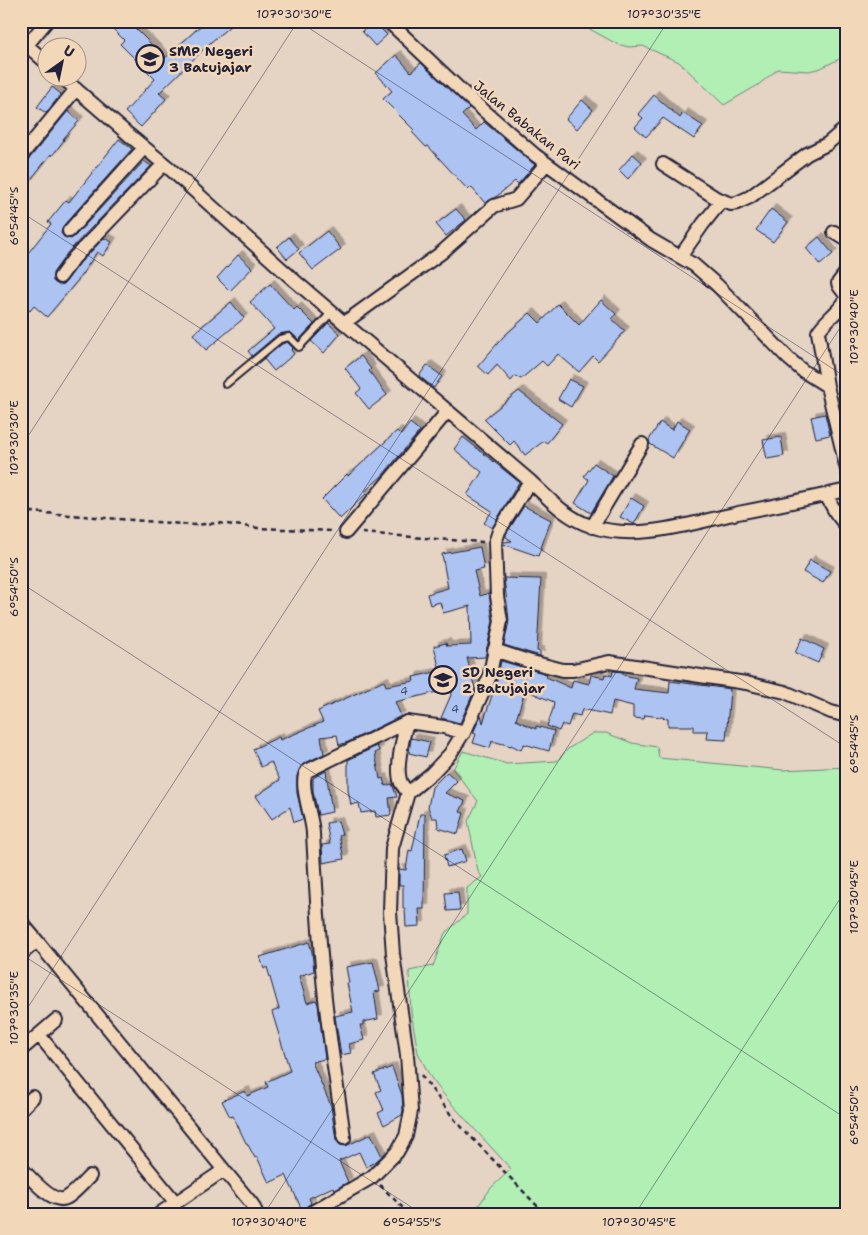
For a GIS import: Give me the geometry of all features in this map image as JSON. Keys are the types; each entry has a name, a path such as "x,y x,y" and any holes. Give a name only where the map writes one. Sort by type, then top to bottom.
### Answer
{"street":[{"path":"38,55 24,43 47,21"},
{"name":"Jalan Babakan Pari","path":"388,21 467,96 546,164 651,240 694,265 717,285 789,359 803,371 827,386"},
{"path":"21,156 76,89 164,164 288,275 530,481 556,506 578,521 592,527 614,532 648,531 847,490"},
{"path":"664,164 694,185 722,200 731,204 737,203 745,200 800,158 827,144 847,127"},
{"path":"69,231 144,148"},
{"path":"60,277 74,258 164,164"},
{"path":"344,323 441,253 494,206 516,199 546,164"},
{"path":"680,257 722,200"},
{"path":"834,232 847,240"},
{"path":"847,271 838,283 838,287 846,295 846,298 842,306 822,325 818,332 827,386 847,470"},
{"path":"346,532 447,412"},
{"path":"592,527 642,444"},
{"path":"309,1214 372,1177 397,1152 406,1136 411,1110 407,1055 393,954 390,912 392,848 408,793 450,754 464,733 489,678 500,621 495,543 499,531 530,481"},
{"path":"826,495 836,513 847,527"},
{"path":"494,650 563,670 573,670 609,662 746,683 785,692 831,712 847,716"},
{"path":"344,1138 325,999 313,826 304,786 304,775 307,771 407,722 444,727 464,733"},
{"path":"407,722 401,748 400,782 408,793"},
{"path":"21,922 252,1204 257,1214"},
{"path":"21,954 37,941"},
{"path":"21,1050 56,1020"},
{"path":"39,1035 176,1203"},
{"path":"21,1109 33,1098"},
{"path":"21,1169 49,1195 60,1199 66,1198 90,1176"},
{"path":"159,1214 224,1170"}],"lane":[{"path":"226,384 280,339 289,337 299,347 332,312"}],"path":[{"path":"21,514 43,512 194,525 219,523 258,528 346,532 495,543"},
{"path":"407,1055 455,1120 545,1214"},
{"path":"372,1177 409,1214"}],"green space":[{"path":"575,21 847,21 847,55 821,68 809,71 778,69 758,85 724,105 679,62 643,46 629,47 617,44"},
{"path":"593,733 606,733 632,743 657,747 659,758 783,770 847,767 847,939 843,945 847,941 847,1214 476,1214 476,1209 491,1188 511,1169 449,1101 431,1078 418,1053 411,1012 409,971 433,966 445,933 467,914 467,888 482,877 478,871 468,821 478,801 453,769 463,751 507,764 557,761 568,749"}],"building":[{"path":"105,21 138,21 133,26 165,58 206,21 236,21 211,42 159,93 166,99 141,127 125,112 155,79 120,44 124,40"},
{"path":"373,21 387,35 375,46 362,31"},
{"path":"396,55 411,72 421,63 469,108 462,115 476,130 484,122 535,165 518,184 515,181 485,203 471,187 468,190 428,146 426,147 412,132 414,130 383,99 392,91 376,73"},
{"path":"51,88 61,94 46,113 37,107"},
{"path":"654,95 680,118 683,113 703,126 694,139 663,118 646,137 635,127 643,118 638,114"},
{"path":"582,100 593,110 577,129 566,119"},
{"path":"68,111 79,121 21,192 21,169"},
{"path":"119,139 132,149 63,226 61,233 64,237 71,239 75,236 144,161 151,166 68,252 53,273 53,281 59,285 64,284 80,263 104,238 112,242 103,256 97,252 78,280 47,317 34,306 30,311 21,304 21,264 51,224 48,222 66,200 69,202"},
{"path":"633,154 642,162 628,179 619,170"},
{"path":"456,209 466,220 446,236 436,224"},
{"path":"771,209 788,222 773,242 756,230"},
{"path":"327,231 341,249 313,270 299,253"},
{"path":"289,237 299,249 287,259 277,247"},
{"path":"819,237 833,254 820,265 806,248"},
{"path":"238,255 252,268 230,291 217,278"},
{"path":"270,284 294,310 297,307 314,324 299,340 290,332 278,334 252,356 248,351 274,329 250,302"},
{"path":"601,300 616,314 612,319 625,331 598,361 593,356 579,372 558,354 547,366 542,361 521,379 515,376 511,381 497,365 488,375 478,366 503,337 530,313 540,323 558,304 579,325"},
{"path":"231,302 244,318 206,350 193,334"},
{"path":"328,323 340,334 324,353 311,341"},
{"path":"287,342 293,348 291,350 294,354 274,371 264,359"},
{"path":"361,356 371,369 369,371 387,395 369,409 356,393 361,389 345,368"},
{"path":"427,365 442,376 434,388 419,376"},
{"path":"569,379 583,386 571,407 558,399"},
{"path":"519,391 562,424 547,443 544,441 525,455 514,441 510,445 484,419"},
{"path":"825,414 830,435 816,438 811,417"},
{"path":"677,421 690,429 673,458 650,444 649,440 660,422 672,430"},
{"path":"410,423 420,431 382,476 364,492 366,494 340,519 322,499 347,474 348,476 397,431 401,435"},
{"path":"463,437 519,482 492,528 484,523 492,511 467,495 482,472 454,449"},
{"path":"781,437 784,456 767,459 763,440"},
{"path":"594,463 613,476 591,513 575,503 589,480 584,476"},
{"path":"631,498 644,506 634,524 620,517"},
{"path":"524,506 551,520 538,556 503,544 504,542 512,541 506,537 506,534"},
{"path":"480,547 484,569 474,571 480,596 489,593 493,621 485,657 467,658 475,689 460,723 441,718 454,688 395,702 401,716 348,742 339,745 337,735 321,737 324,754 303,764 297,776 297,793 303,819 294,822 290,807 272,819 256,796 280,780 271,762 261,767 253,749 279,737 280,740 323,722 318,711 384,681 386,686 414,681 413,677 440,671 434,646 446,643 447,646 471,645 470,606 443,613 440,602 430,605 427,594 448,588 442,554"},
{"path":"810,560 830,571 823,583 803,572"},
{"path":"504,578 541,579 537,651 540,651 540,656 504,645 509,620"},
{"path":"802,638 824,649 818,663 795,653"},
{"path":"501,661 547,674 546,677 571,688 573,680 589,684 591,675 604,678 605,674 612,676 613,671 623,672 623,675 637,678 634,689 669,693 670,681 730,689 726,740 707,739 708,731 694,731 694,726 668,726 668,718 645,715 644,719 633,718 633,706 613,701 610,715 582,709 580,716 572,714 568,726 562,724 559,731 547,726 554,702 525,690 516,720 536,729 536,726 554,731 549,751 524,744 521,750 511,745 492,741 490,748 473,743 476,734 473,733 481,715 483,723"},
{"path":"411,738 430,742 426,757 409,753"},
{"path":"377,746 379,751 375,753 380,779 383,778 385,786 392,784 397,797 389,798 391,815 376,817 375,811 361,813 359,803 351,805 348,790 348,760"},
{"path":"326,771 332,812 318,815 313,791 313,778"},
{"path":"447,772 457,781 445,793 465,801 460,812 464,813 458,834 438,828 437,818 432,818 428,807 432,787"},
{"path":"420,814 425,814 424,909 419,909 420,926 406,927 405,909 403,909 403,885 399,885 399,869 406,870 409,850 412,851"},
{"path":"338,821 342,835 339,836 344,859 323,863 322,845 330,844 326,823"},
{"path":"462,849 466,861 447,867 444,855"},
{"path":"458,892 460,910 447,911 445,893"},
{"path":"309,942 314,971 299,976 307,1003 316,1000 318,1004 325,1059 312,1062 331,1106 336,1140 340,1145 346,1146 371,1134 382,1156 366,1167 359,1152 339,1161 348,1182 334,1190 333,1187 309,1198 311,1203 302,1210 286,1175 269,1183 257,1157 255,1158 233,1116 230,1117 222,1101 245,1091 247,1096 268,1087 266,1082 290,1071 272,1012 279,1009 267,967 264,969 260,957"},
{"path":"373,962 380,991 374,992 378,1019 363,1022 363,1025 360,1025 364,1040 349,1044 351,1053 341,1055 335,1016 353,1012 346,967"},
{"path":"392,1067 402,1095 403,1110 402,1115 384,1125 378,1113 384,1110 376,1092 381,1090 374,1074"}],"place":[{"name":"SMP Negeri 3 Batujajar","path":"150,59"},
{"name":"SD Negeri 2 Batujajar","path":"443,680"}]}
